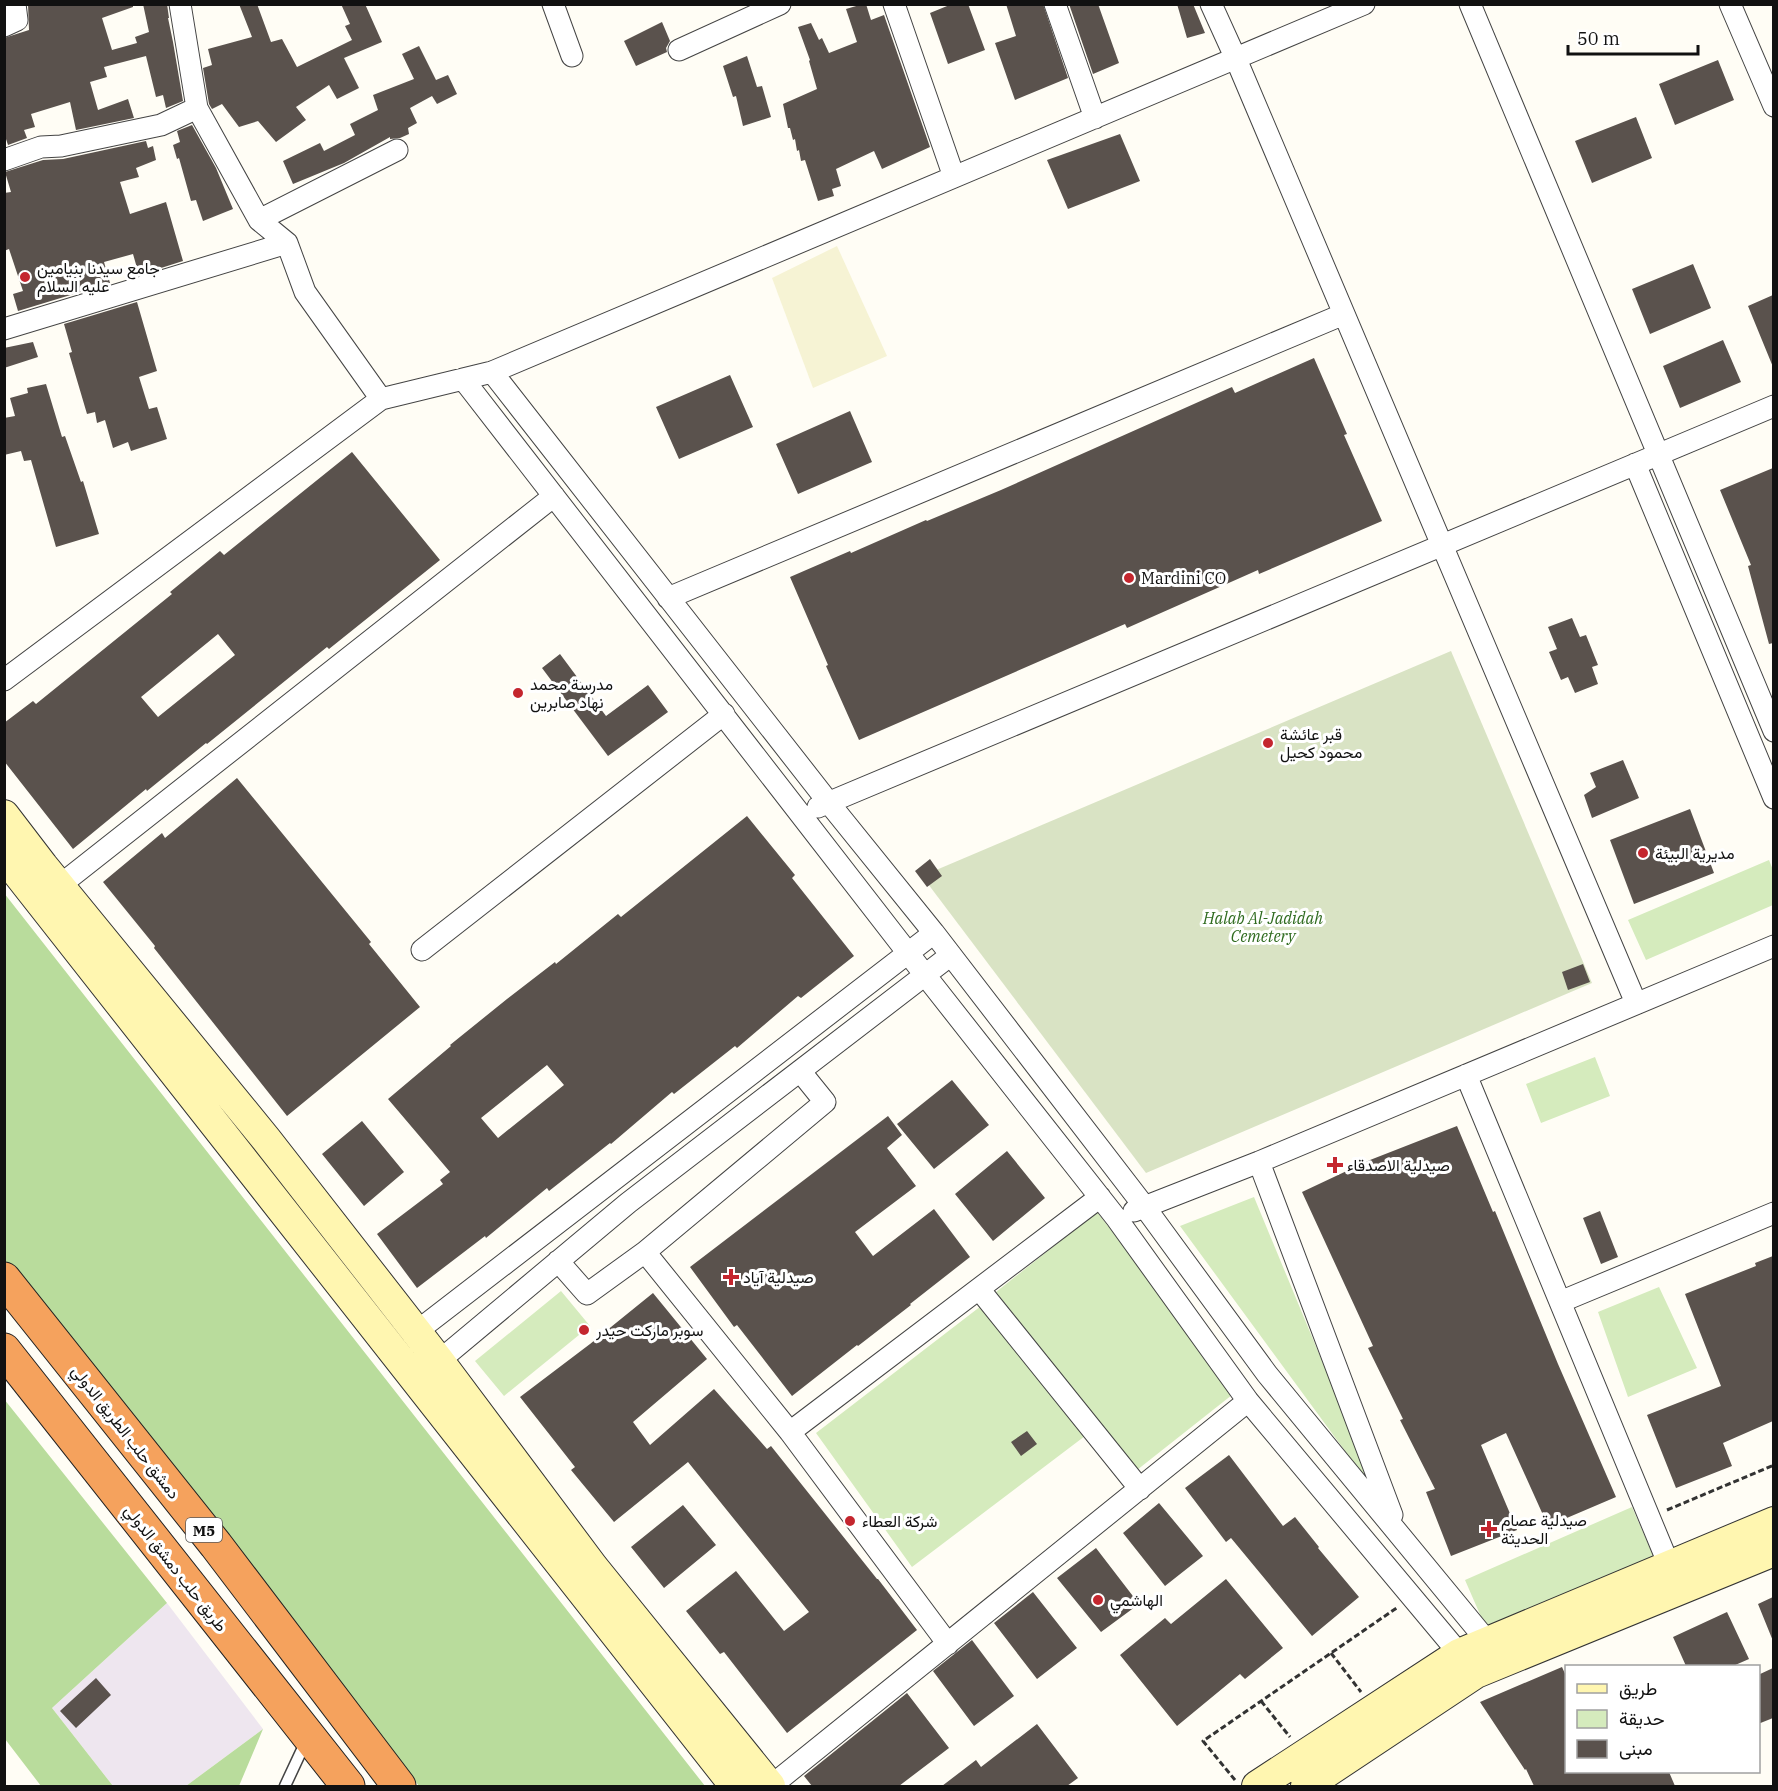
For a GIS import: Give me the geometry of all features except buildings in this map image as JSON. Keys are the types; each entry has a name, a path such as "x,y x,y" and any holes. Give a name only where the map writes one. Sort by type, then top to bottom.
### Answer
{"highway":[{"name":"دمشق حلب الطريق الدولي","path":"4,1278 216,1545 399,1786"},
{"name":"طريق حلب دمشق الدولي","path":"4,1350 348,1786"}],"street":[{"path":"4,26 17,20 15,4"},
{"path":"180,4 197,108 259,220 287,243 305,292 381,399"},
{"path":"553,4 572,56"},
{"path":"679,50 780,4"},
{"path":"894,4 954,177"},
{"path":"1055,4 1095,118"},
{"path":"1211,4 1636,1004"},
{"path":"1470,4 1773,731"},
{"path":"1730,4 1773,106"},
{"path":"4,680 381,399 492,372 1236,59 1355,6"},
{"path":"4,160 41,147 61,146 161,125 197,108"},
{"path":"259,220 397,150"},
{"path":"4,329 287,243"},
{"path":"668,598 1344,315"},
{"path":"492,372 829,803 934,933 1144,1206 1268,1374 1496,1652"},
{"path":"463,379 1117,1219 1248,1401 1467,1664"},
{"path":"801,813 1773,406"},
{"path":"1635,464 1773,798"},
{"path":"59,886 554,496"},
{"path":"422,950 723,714"},
{"path":"4,815 59,886 266,1138 439,1361 593,1567 770,1786 1248,1401"},
{"path":"4,856 735,1786"},
{"path":"416,1332 934,933"},
{"path":"1117,1219 1144,1206 1259,1162 1773,946"},
{"path":"439,1361 628,1203 951,955"},
{"path":"558,1261 587,1294 645,1252 825,1102 800,1071"},
{"path":"1466,1075 1669,1565"},
{"path":"1259,1162 1398,1533"},
{"path":"611,1182 628,1203"},
{"path":"790,1432 1100,1197"},
{"path":"1560,1302 1773,1213"},
{"path":"645,1252 790,1432 948,1644"},
{"path":"979,1289 1140,1489"},
{"path":"1496,1652 1669,1565 1773,1522"},
{"path":"1257,1786 1375,1709 1467,1664 1773,1551"},
{"path":"1306,1786 1467,1664"}],"lane":[{"path":"285,1786 308,1735"}],"path":[{"path":"1650,1518 1773,1465"},
{"path":"1240,1786 1203,1741 1412,1597"},
{"path":"1331,1653 1375,1709"},
{"path":"1261,1701 1305,1755"}],"shaded area":[{"path":"837,246 887,356 813,388 772,278"},
{"path":"167,1603 263,1729 186,1786 113,1786 52,1708"}],"green space":[{"name":"Halab Al-Jadidah Cemetery","path":"1451,651 1592,983 1146,1173 922,876"},
{"path":"1769,860 1773,870 1773,905 1646,960 1628,920"},
{"path":"4,893 705,1786 419,1786 5,1260"},
{"path":"1595,1057 1610,1096 1541,1123 1526,1084"},
{"path":"1254,1197 1378,1496 1180,1226"},
{"path":"1097,1212 1237,1391 1137,1470 996,1292"},
{"path":"1659,1287 1697,1368 1628,1397 1598,1312"},
{"path":"561,1291 590,1326 504,1396 475,1361"},
{"path":"981,1306 1085,1436 912,1567 816,1433"},
{"path":"4,1399 167,1603 52,1708 113,1786 41,1786 5,1739"},
{"path":"1632,1507 1656,1562 1489,1635 1465,1580"},
{"path":"263,1729 239,1786 186,1786"}],"place":[{"name":"جامع سيدنا بنيامين عليه السلام","path":"25,277"},
{"name":"Mardini CO","path":"1129,578"},
{"name":"مدرسة محمد نهاد صابرين","path":"518,693"},
{"name":"قبر عائشة محمود كحيل","path":"1268,743"},
{"name":"مديرية البيئة","path":"1643,853"},
{"name":"صيدلية الاصدقاء","path":"1335,1165"},
{"name":"صيدلية آياد","path":"731,1277"},
{"name":"سوبر ماركت حيدر","path":"584,1330"},
{"name":"شركة العطاء","path":"850,1521"},
{"name":"صيدلية عصام الحديثة","path":"1489,1529"},
{"name":"الهاشمي","path":"1098,1600"}]}
